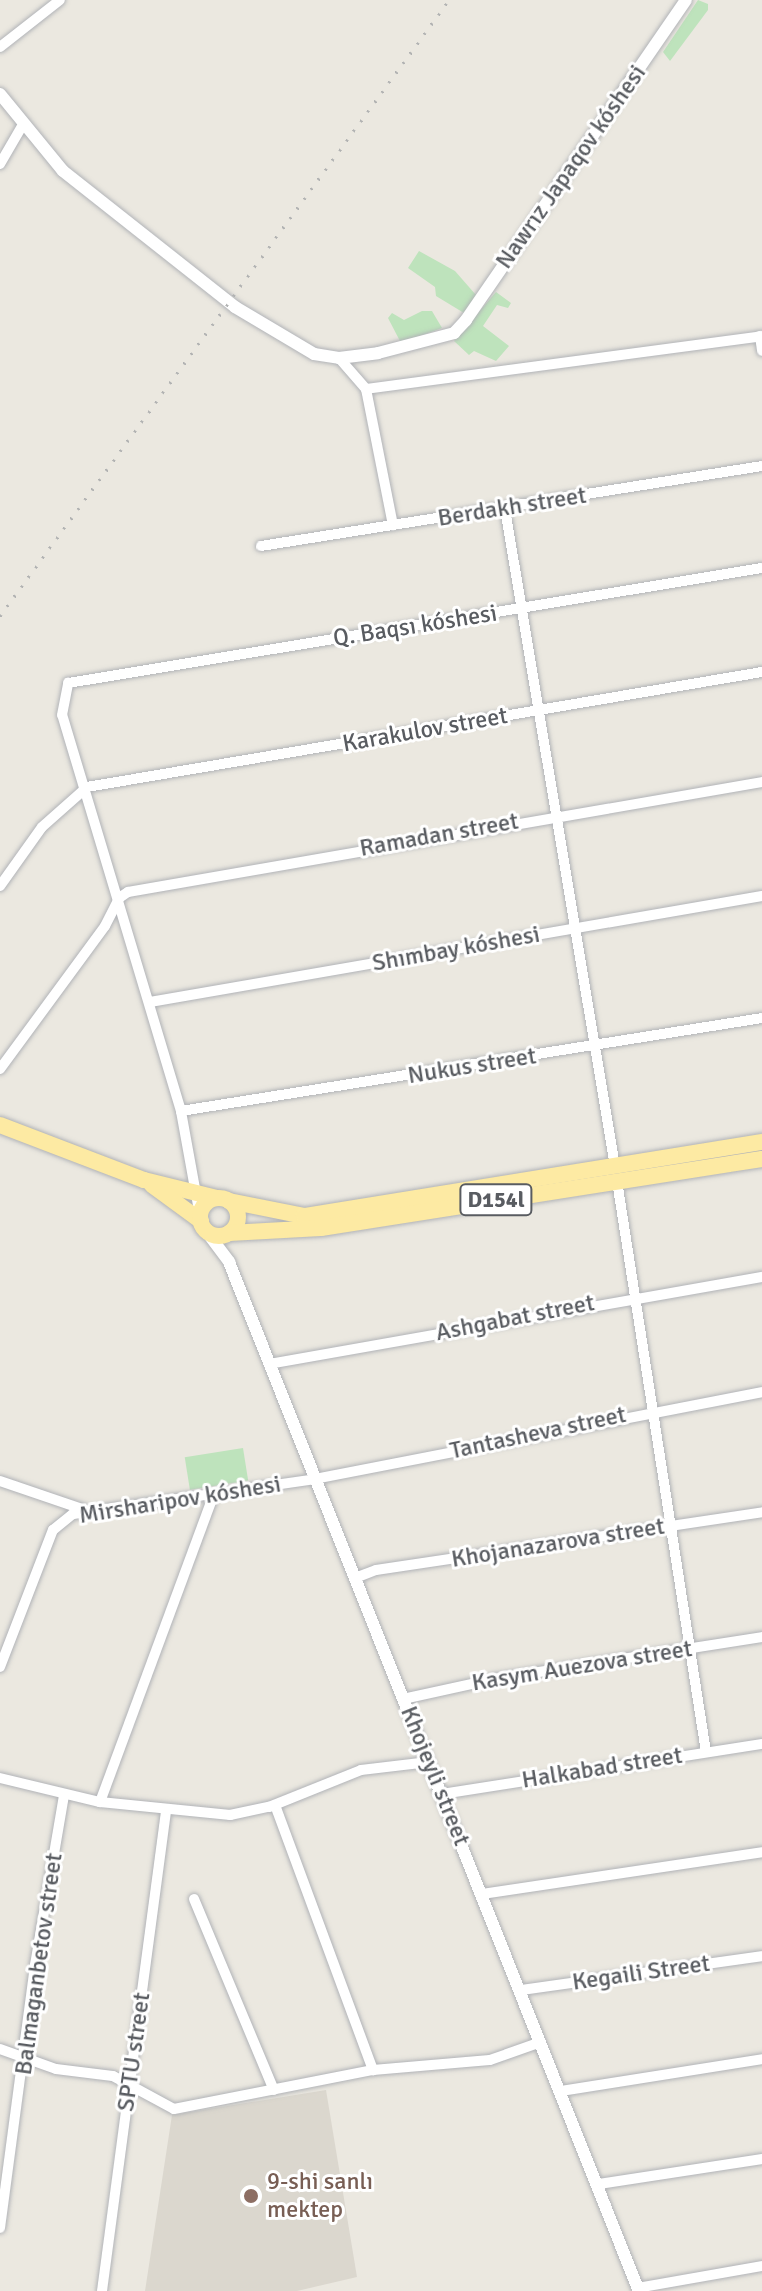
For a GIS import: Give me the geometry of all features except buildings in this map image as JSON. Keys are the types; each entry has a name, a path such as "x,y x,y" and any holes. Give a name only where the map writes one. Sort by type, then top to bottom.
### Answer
{"main road":[{"name":"D154l","path":"0,1125 144,1180 304,1216 616,1173 762,1159"},
{"name":"D154l","path":"144,1180 217,1236 321,1228 616,1173 762,1142"},
{"path":"202,1223 203,1206 223,1199 238,1217 229,1233"}],"street":[{"path":"0,47 60,0"},
{"name":"Nawrız Japaqov kóshesi","path":"339,358 416,347 454,333 686,0"},
{"path":"0,94 22,126 63,171 228,302 291,344 339,358 366,389 393,525"},
{"path":"0,164 22,126"},
{"path":"366,389 761,336 762,351"},
{"name":"Berdakh street","path":"261,546 762,466"},
{"path":"505,509 655,1409 688,1649 706,1752"},
{"name":"Q. Baqsı kóshesi","path":"87,787 62,715 68,683 762,568"},
{"name":"Karakulov street","path":"87,787 762,672"},
{"name":"Ramadan street","path":"119,898 128,892 556,814 762,782"},
{"path":"0,886 42,827 87,787 181,1111 202,1223 229,1262"},
{"name":"Shımbay kóshesi","path":"150,1002 762,896"},
{"path":"0,1069 105,926 119,898"},
{"name":"Nukus street","path":"181,1111 762,1018"},
{"path":"229,1233 229,1262"},
{"name":"Khojeyli street","path":"229,1262 599,2184 638,2290"},
{"name":"Ashgabat street","path":"269,1364 636,1295 762,1277"},
{"name":"Tantasheva street","path":"315,1479 655,1409 762,1392"},
{"name":"Mirsharipov kóshesi","path":"0,1667 53,1530 73,1514 315,1479"},
{"path":"0,1481 90,1512"},
{"path":"100,1802 214,1494"},
{"name":"Khojanazarova street","path":"355,1578 376,1570 762,1512"},
{"name":"Kasym Auezova street","path":"403,1699 762,1637"},
{"name":"Halkabad street","path":"442,1794 762,1744"},
{"path":"0,1778 100,1802 166,1812 230,1815 275,1805 361,1770 429,1762"},
{"name":"Balmaganbetov street","path":"0,2228 64,1795"},
{"path":"275,1805 373,2070"},
{"name":"SPTU street","path":"102,2291 166,1812"},
{"path":"482,1894 762,1852"},
{"path":"194,1899 274,2090"},
{"name":"Kegaili Street","path":"521,1990 762,1956"},
{"path":"0,2049 24,2054 56,2069 130,2083 174,2109 373,2070 490,2060 541,2042"},
{"path":"561,2091 762,2059"},
{"path":"599,2184 762,2159"},
{"path":"638,2290 762,2266"}],"shaded area":[{"name":"9-shi sanlı mektep","path":"326,2090 357,2277 297,2291 145,2291 172,2115"}],"green space":[{"path":"698,0 708,4 708,10 670,61 663,52"},
{"path":"419,251 455,271 476,295 464,313 436,296 435,287 408,268"},
{"path":"496,292 511,303 508,308 497,305 483,326 509,346 496,361 474,351 469,355 454,341"},
{"path":"422,311 432,311 442,328 401,343 388,318 392,313 404,320"},
{"path":"243,1448 248,1481 190,1490 185,1457"}],"railway":[{"path":"0,616 449,0"}],"place":[{"name":"9-shi sanlı mektep","path":"251,2196"}]}
